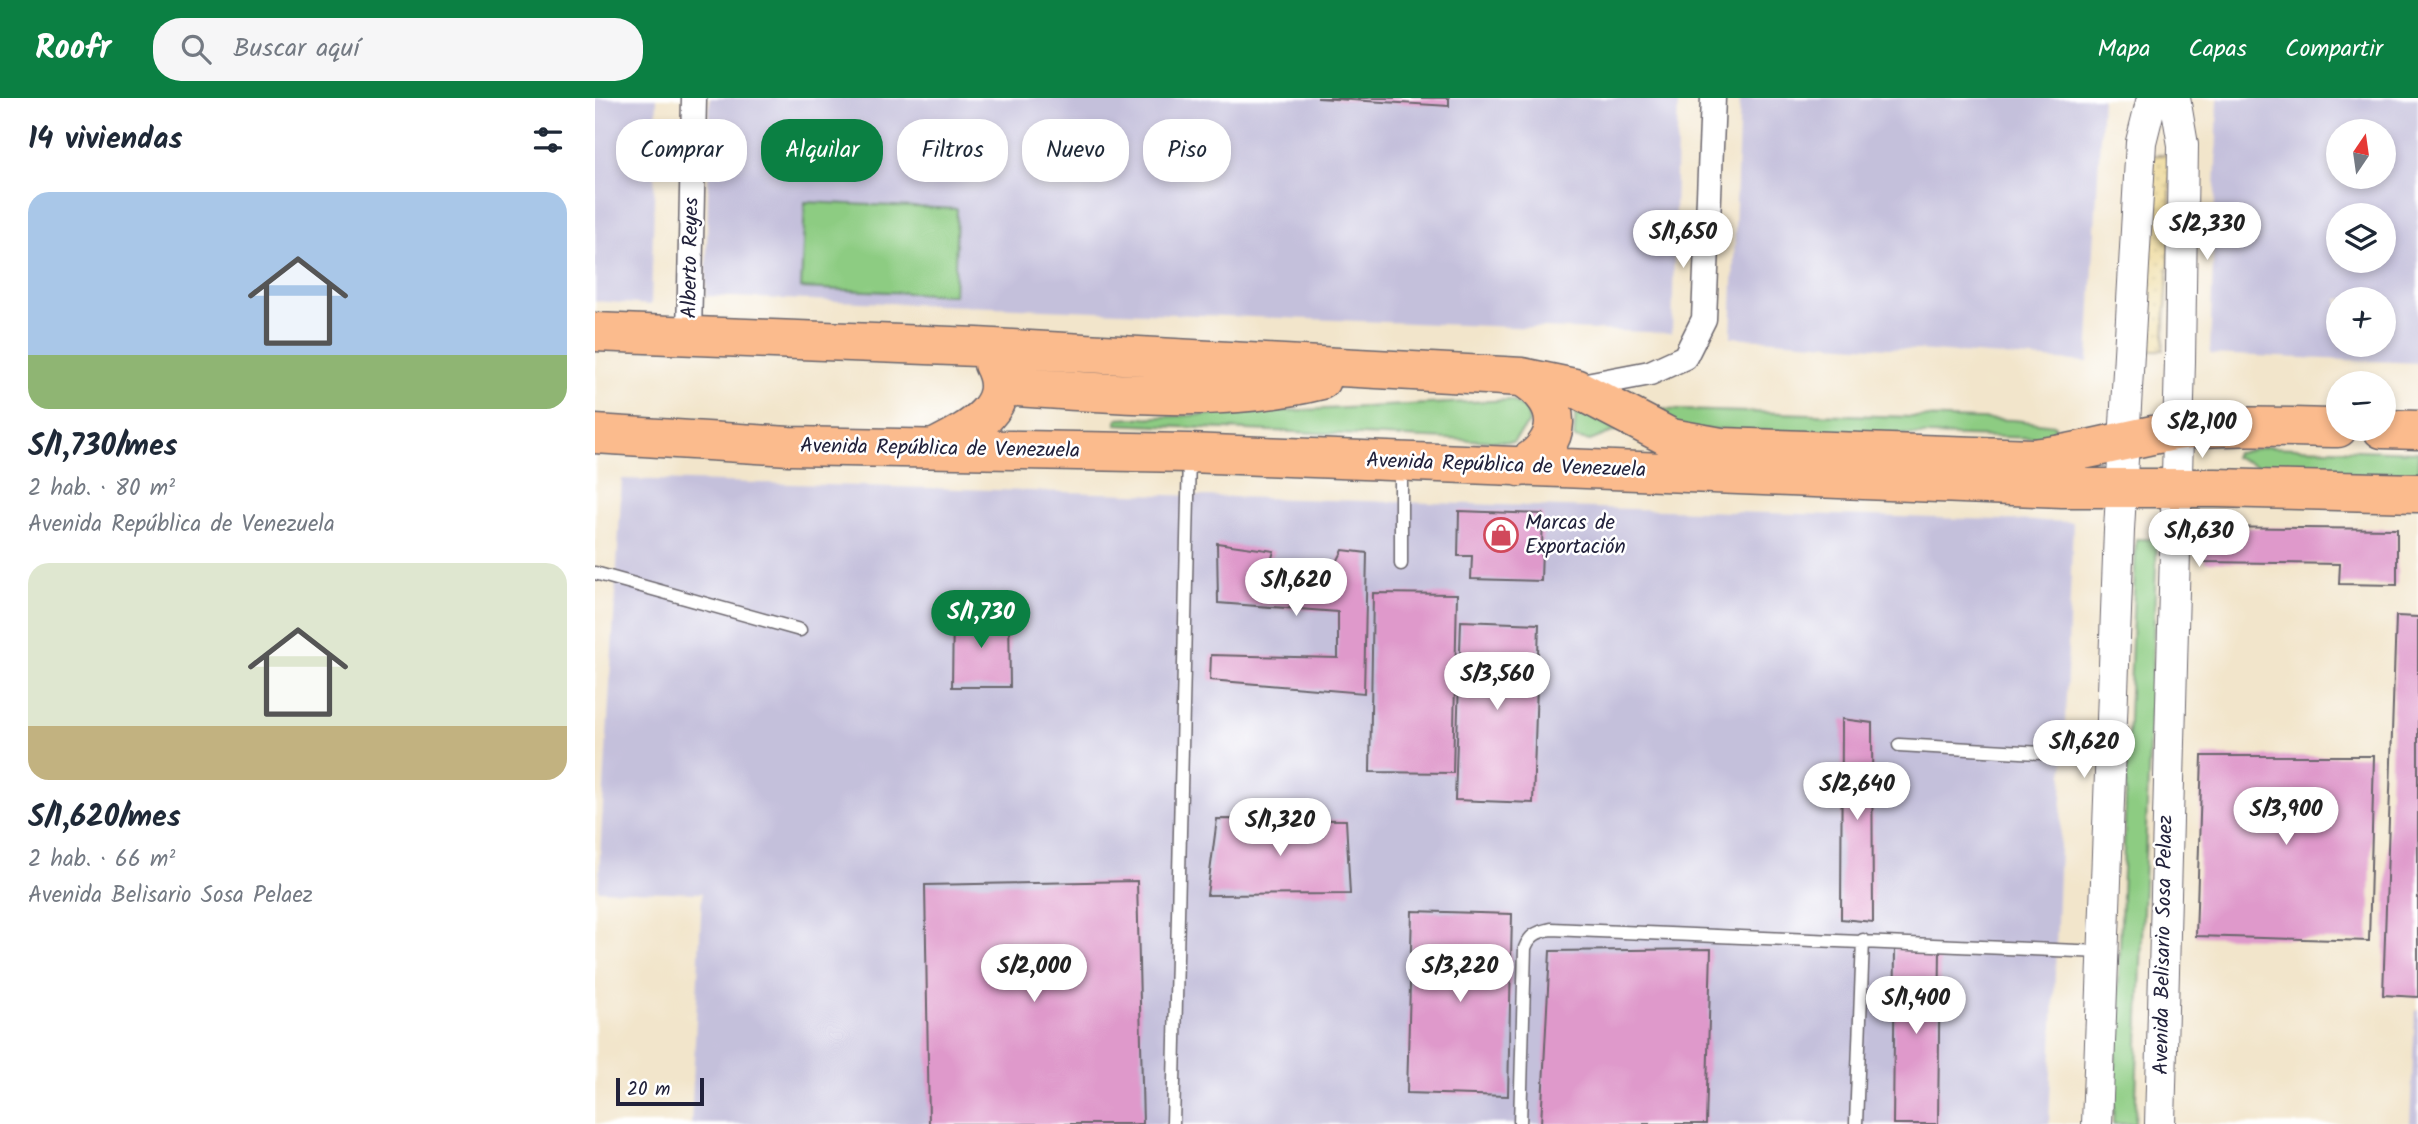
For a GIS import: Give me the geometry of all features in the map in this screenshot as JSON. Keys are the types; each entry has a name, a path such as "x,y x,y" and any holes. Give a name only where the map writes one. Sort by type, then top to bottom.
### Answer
{"main road":[{"name":"Avenida República de Venezuela","path":"595,332 977,347 1522,377 1575,388 1671,438 1721,447 2033,458 2064,456 2125,439 2178,431 2218,427 2326,428"},
{"path":"935,448 976,425 991,412 997,400 999,386 994,366 977,347"},
{"name":"Avenida República de Venezuela","path":"999,386 1236,394 1289,388 1365,369"},
{"path":"1520,467 1538,458 1549,443 1555,423 1551,404 1540,387 1522,377"},
{"path":"1098,452 1084,443 1076,432 1074,419 1077,406 1086,396 1099,391"},
{"path":"2396,429 2418,429"},
{"name":"Avenida República de Venezuela","path":"595,434 717,443 1189,453 2122,488 2418,493"}],"street":[{"name":"Alberto Reyes","path":"689,335 694,98"},
{"path":"1575,388 1650,373 1685,356 1704,319 1713,98"},
{"path":"2097,1124 2122,488 2141,142 2151,98"},
{"name":"Avenida Belisario Sosa Pelaez","path":"2160,1124 2183,145 2175,98"}],"lane":[{"path":"1173,1124 1189,453"},
{"path":"1401,462 1401,564"},
{"path":"595,573 800,630"},
{"path":"1899,745 2110,757"},
{"path":"1520,1124 1524,948 1531,936 1551,929 2102,952"},
{"path":"1856,1124 1863,940"}],"shaded area":[{"path":"595,98 657,98 656,119 616,119 616,182 655,182 651,305 595,301"},
{"path":"710,98 1678,98 1672,333 706,296 708,182 747,182 747,119 710,119"},
{"path":"1740,98 2102,98 2088,362 1731,337"},
{"path":"2218,98 2418,98 2418,363 2210,354"},
{"path":"622,479 2073,522 2049,1124 691,1124 702,893 598,890"},
{"path":"2415,1009 2418,1010 2418,1124 2410,1124"}],"green space":[{"path":"805,202 957,209 954,295 801,288"},
{"path":"1511,400 1527,410 1529,423 1513,442 1116,424 1117,419"},
{"path":"1576,407 2014,420 2055,425 2053,437 2041,438 1625,427 1590,441 1574,438"},
{"path":"2266,447 2418,452 2418,477 2274,472 2234,457 2236,453"},
{"path":"2136,539 2157,539 2135,1124 2113,1124"}],"sand":[{"path":"2170,154 2170,248 2163,350 2143,350 2149,156"}],"building":[{"path":"1317,98 1449,98 1449,106"},
{"name":"Marcas de Exportación","path":"1459,511 1543,514 1541,581 1471,579 1472,556 1458,556"},
{"path":"2205,527 2397,529 2397,585 2339,584 2340,564 2205,562"},
{"path":"1217,543 1274,551 1269,568 1331,574 1343,550 1367,553 1364,693 1210,680 1211,655 1338,658 1338,612 1218,603"},
{"path":"1373,593 1457,594 1453,773 1370,772"},
{"path":"1009,612 1010,687 952,687 953,614"},
{"path":"2396,616 2418,617 2418,997 2383,995"},
{"path":"1461,621 1539,624 1533,803 1455,800"},
{"path":"1842,719 1872,723 1873,922 1841,919"},
{"path":"2202,756 2374,756 2369,941 2196,936"},
{"path":"1217,819 1346,820 1350,894 1207,895"},
{"path":"1137,881 1143,1124 929,1124 925,885"},
{"path":"1412,911 1512,914 1508,1096 1407,1093"},
{"path":"1895,947 1940,948 1938,1124 1893,1124"},
{"path":"1711,949 1706,1124 1541,1124 1550,951"}],"place":[{"name":"Marcas de Exportación","path":"1501,535"}]}
